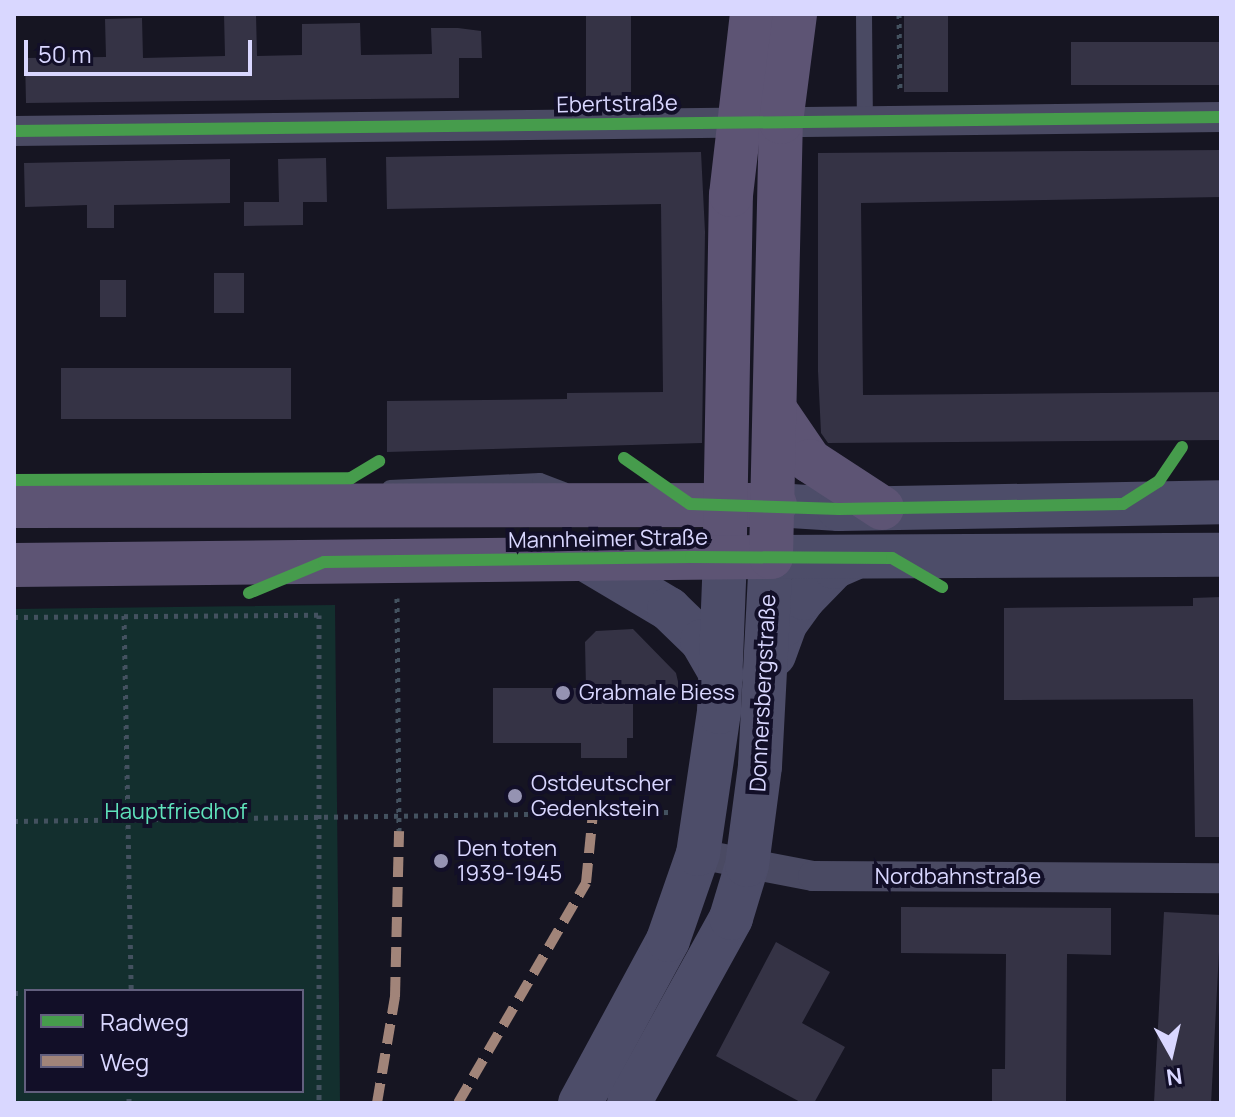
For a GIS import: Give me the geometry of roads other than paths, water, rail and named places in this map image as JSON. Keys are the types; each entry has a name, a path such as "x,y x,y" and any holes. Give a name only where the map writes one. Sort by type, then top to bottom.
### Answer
{"main road":[{"name":"Donnersbergstraße","path":"580,1103 668,940 698,854 707,811 722,675 737,123 752,14"},
{"name":"Donnersbergstraße","path":"629,1103 731,918 747,865 765,680 775,505 781,122 795,14"},
{"path":"778,414 810,461 882,508"},
{"name":"Mannheimer Straße","path":"14,506 725,504 882,508 1221,502"},
{"name":"Mannheimer Straße","path":"14,565 1221,555"},
{"path":"585,559 669,609 702,641 722,675"},
{"path":"765,680 794,610 819,580 852,559"}],"street":[{"name":"Ebertstraße","path":"14,131 1221,117"},
{"name":"Nordbahnstraße","path":"698,854 813,876 1221,878"}],"lane":[{"path":"864,14 865,121"}],"place":[{"name":"Grabmale Biess","path":"563,693"},
{"name":"Ostdeutscher Gedenkstein","path":"515,796"},
{"name":"Den toten 1939-1945","path":"441,861"}],"park label":[{"name":"Hauptfriedhof","path":"176,812"}]}
